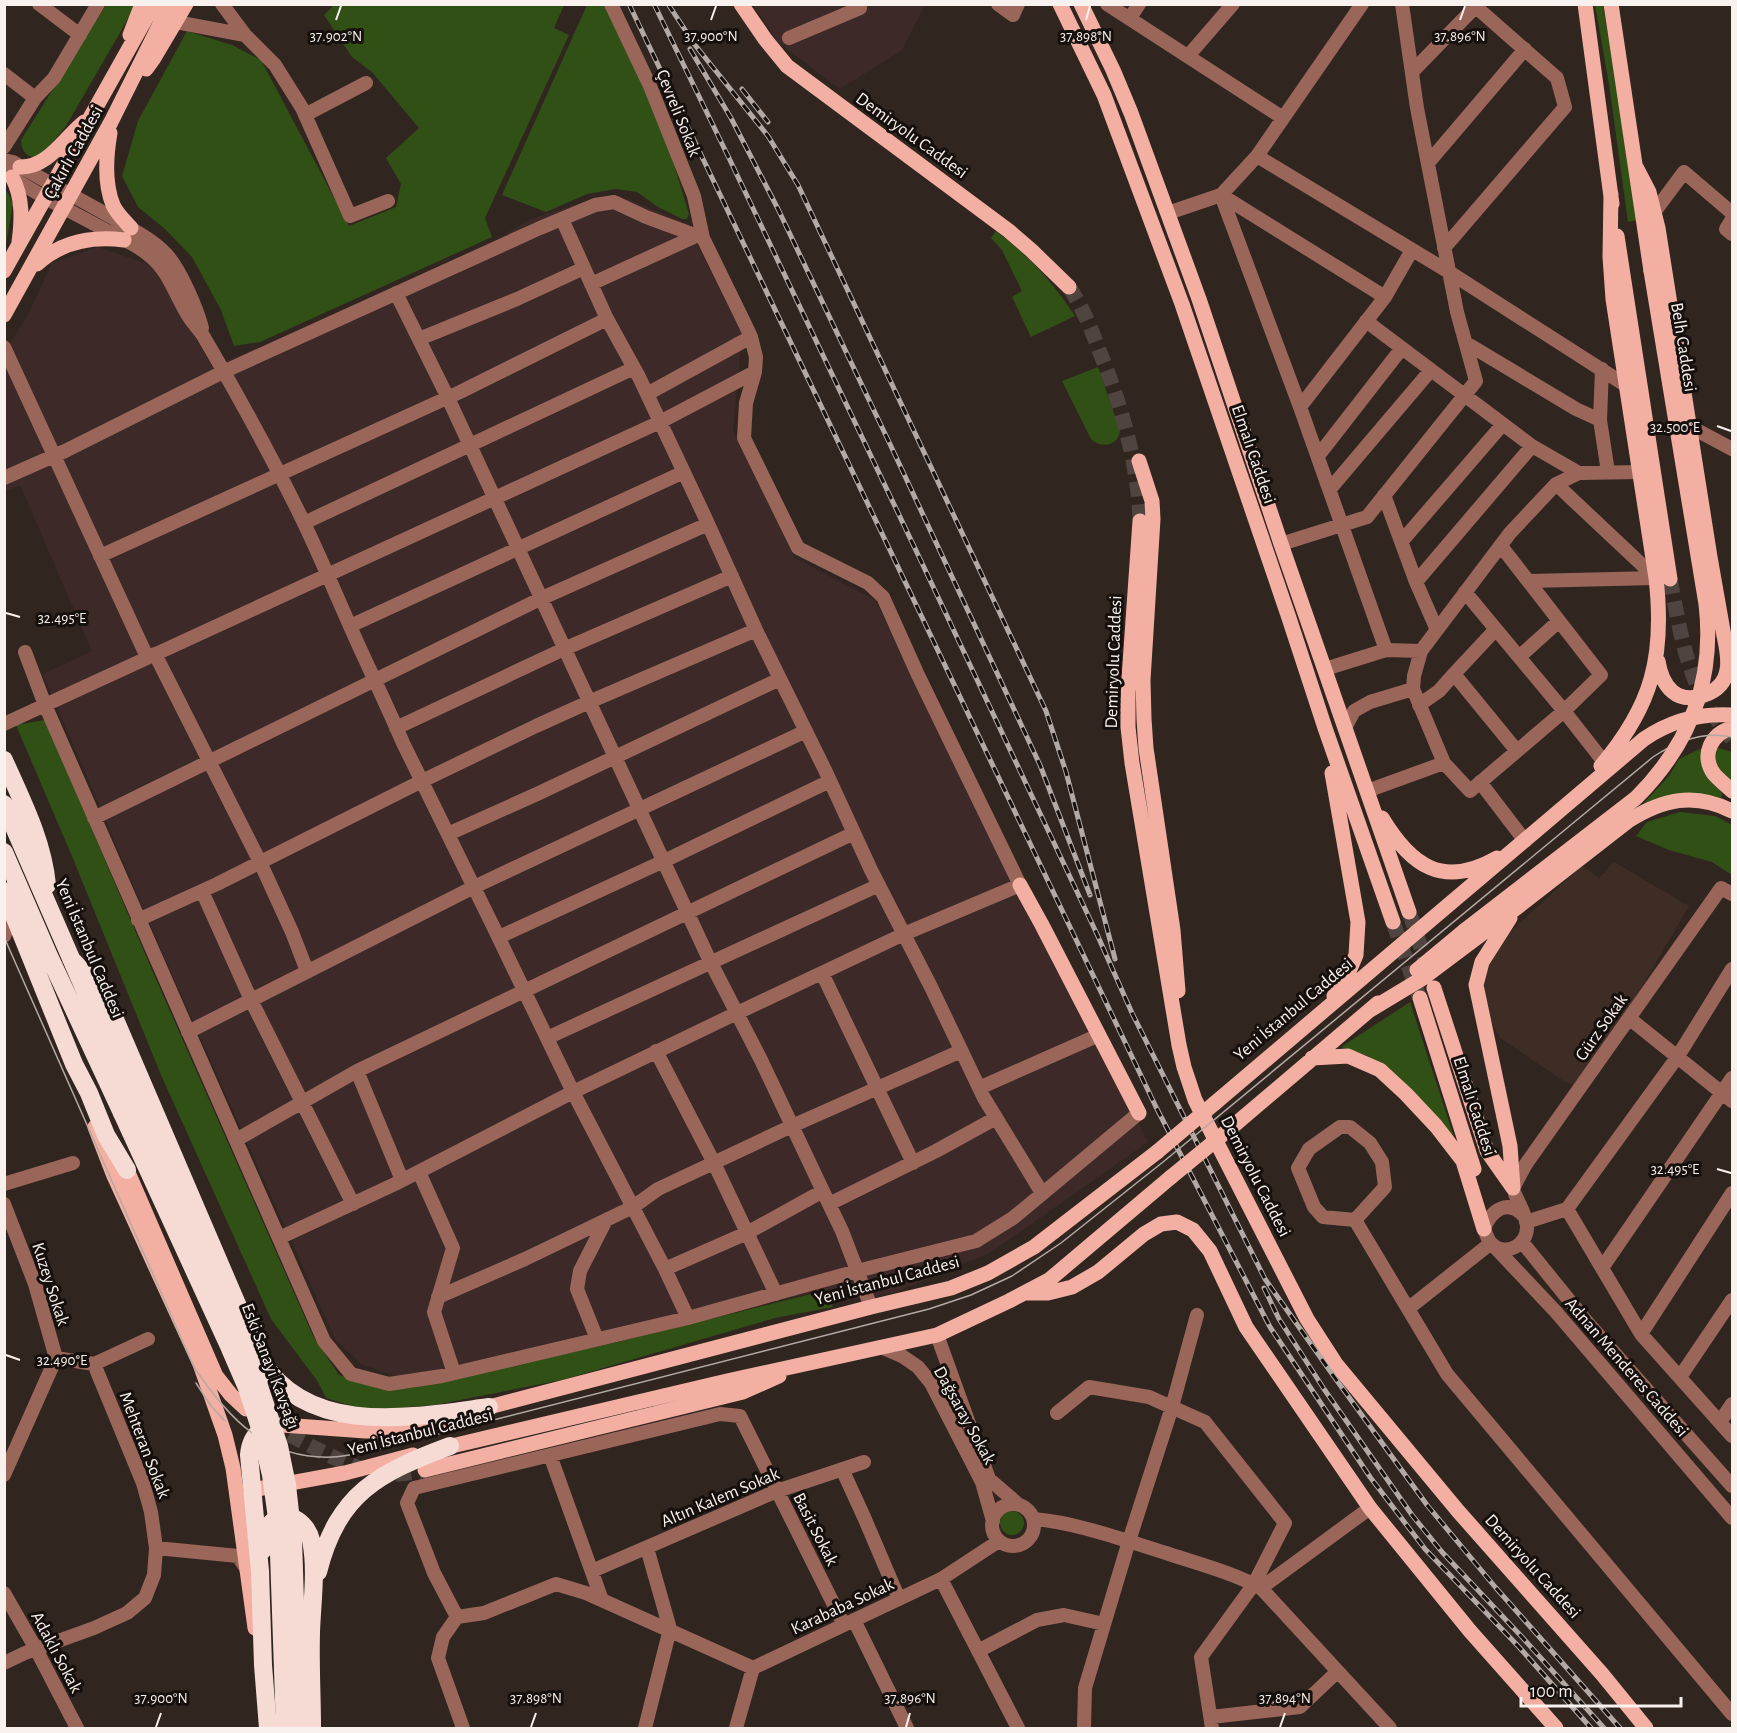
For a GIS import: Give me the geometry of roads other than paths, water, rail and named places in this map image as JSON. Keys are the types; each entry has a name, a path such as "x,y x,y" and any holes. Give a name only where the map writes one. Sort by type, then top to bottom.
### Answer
{"highway":[{"path":"4,760 34,830 45,871 50,907"},
{"name":"Yeni İstanbul Caddesi","path":"4,804 50,907 129,1110"},
{"name":"Yeni İstanbul Caddesi","path":"4,852 49,956 129,1110"},
{"path":"4,891 74,1064 106,1135 128,1170"},
{"path":"49,956 65,1008 128,1170"},
{"path":"71,959 88,977 114,1017 257,1350 272,1375 291,1392 310,1404 346,1414 408,1417 489,1407"},
{"name":"Eski Sanayi Kavşağı","path":"129,1110 247,1388 260,1428 272,1481 278,1525 285,1728"},
{"name":"Eski Sanayi Kavşağı","path":"129,1110 258,1383 279,1446 287,1485 293,1539 299,1728"},
{"path":"266,1427 255,1436 249,1448 253,1570 268,1728"},
{"path":"313,1594 329,1537 337,1521 355,1498 390,1471 409,1461 450,1446"},
{"path":"253,1570 268,1526 281,1518 297,1519 308,1532 313,1567 312,1728"}],"main road":[{"path":"126,58 132,28 142,4"},
{"name":"Çakırlı Caddesi","path":"4,271 126,58 154,4"},
{"name":"Çakırlı Caddesi","path":"4,315 130,87 170,4"},
{"path":"130,87 154,58 186,4"},
{"name":"Demiryolu Caddesi","path":"741,4 775,53 787,66 1002,226 1069,287"},
{"name":"Elmalı Caddesi","path":"1060,4 1104,95 1182,304 1393,922"},
{"name":"Elmalı Caddesi","path":"1081,4 1131,113 1168,213 1409,912"},
{"path":"1585,4 1663,578 1658,654 1661,677 1671,691 1688,698 1707,694 1719,687 1727,669 1722,629"},
{"name":"Belh Caddesi","path":"1611,4 1651,271 1708,615 1706,662 1695,711"},
{"path":"18,247 20,202 12,172 42,161 94,114"},
{"path":"26,278 52,252 92,239 127,234 113,205 107,178 111,122"},
{"name":"Belh Caddesi","path":"1636,167 1655,211 1722,629"},
{"path":"1611,194 1609,233 1611,279 1640,472 1663,578"},
{"path":"1139,461 1152,501 1154,519 1143,680 1145,733 1174,941 1180,1020 1179,1045"},
{"name":"Demiryolu Caddesi","path":"1140,521 1128,692 1129,744 1179,1045 1195,1100 1307,1319 1336,1364 1458,1511 1602,1674 1646,1728"},
{"path":"1722,629 1732,655"},
{"path":"1577,794 1628,732 1653,678 1658,654"},
{"name":"Yeni İstanbul Caddesi","path":"252,1490 345,1473 450,1446 937,1335 1049,1280 1464,931 1636,798 1669,762 1695,711"},
{"path":"1577,794 1644,739 1665,726 1700,716 1732,715"},
{"path":"1323,1011 1344,983 1356,955 1358,922 1325,728"},
{"path":"1732,728 1716,735 1708,753 1713,773 1732,790"},
{"path":"1367,791 1408,853 1418,862 1433,870 1449,872 1469,870 1489,862 1526,841"},
{"name":"Yeni İstanbul Caddesi","path":"266,1427 282,1425 366,1431 404,1430 440,1423 489,1407 951,1288 988,1273 1034,1247 1157,1152 1526,841 1577,794"},
{"path":"1370,1010 1423,978 1628,821 1649,809 1669,802 1696,800 1712,802 1732,811"},
{"path":"1020,885 1139,1113"},
{"path":"1514,1191 1510,1146 1476,985 1482,962 1519,906"},
{"name":"Elmalı Caddesi","path":"1434,988 1487,1151 1514,1191"},
{"name":"Elmalı Caddesi","path":"1420,998 1474,1166 1484,1229"},
{"path":"1312,1058 1348,1056 1380,1070 1406,1094 1436,1126 1463,1161 1484,1229"},
{"path":"74,1064 105,1155 210,1390 233,1466 253,1570"},
{"path":"128,1170 216,1376 246,1409"},
{"path":"1024,1293 1048,1293 1072,1287 1098,1272 1144,1234 1161,1224 1177,1222 1193,1230 1210,1251 1246,1327 1370,1508 1470,1631 1556,1728"},
{"name":"Yeni İstanbul Caddesi","path":"426,1470 743,1392 808,1363"}],"street":[{"path":"39,4 80,35"},
{"path":"4,147 35,98 54,78 98,4"},
{"path":"222,4 245,35 275,65 305,115 350,216 388,201"},
{"name":"Çevreli Sokak","path":"611,4 650,86 694,196 699,237 751,337 756,357 746,403 744,438 798,548 868,583 882,597 1020,885"},
{"path":"998,4 1013,15 1018,4"},
{"path":"1107,4 1283,118"},
{"path":"1130,18 1139,4"},
{"path":"1188,56 1233,4"},
{"path":"1168,213 1221,195 1257,156 1362,4"},
{"path":"1281,544 1367,518 1476,381 1457,312 1444,248 1402,4"},
{"path":"1412,72 1477,5 1557,78 1565,107 1444,248"},
{"path":"789,38 860,8"},
{"path":"176,22 245,35"},
{"path":"1428,163 1525,49"},
{"path":"4,74 35,98"},
{"path":"305,115 366,82"},
{"path":"1257,156 1449,272 1627,386"},
{"path":"4,160 12,172 127,234 151,241 171,261 196,310 204,336 304,523 396,728 573,1092 688,1318"},
{"path":"1655,211 1684,172 1732,213"},
{"path":"1221,195 1385,297"},
{"path":"1221,195 1330,489 1386,650"},
{"path":"4,478 54,456 223,372 595,205 614,202 699,237"},
{"path":"562,219 607,319 634,368 684,472 756,630 979,1088 1042,1193"},
{"path":"1732,219 1726,229 1732,234"},
{"path":"591,284 699,237"},
{"path":"1300,407 1385,297 1412,250"},
{"path":"419,339 517,299 584,268"},
{"path":"396,293 448,398 711,964 823,1191 842,1232 871,1307"},
{"path":"100,556 448,398 607,319"},
{"path":"1366,321 1532,446 1579,473"},
{"path":"647,394 751,337"},
{"path":"1466,343 1576,409 1600,420"},
{"path":"4,347 100,556 260,862 307,971"},
{"path":"1318,456 1402,348"},
{"path":"304,523 634,368"},
{"path":"1602,369 1600,420 1608,472"},
{"path":"1330,489 1431,370"},
{"path":"4,724 660,423 754,372"},
{"path":"1402,542 1503,424"},
{"path":"1689,426 1732,449"},
{"path":"1416,582 1532,446"},
{"path":"350,626 684,472"},
{"path":"1501,546 1601,675 1564,711 1470,790 1444,763 1413,689 1421,651 1501,546 1556,484 1579,473 1640,472"},
{"path":"1556,484 1663,578"},
{"path":"1384,495 1416,582 1437,630"},
{"path":"94,818 540,599 708,524"},
{"path":"396,728 564,649 732,576"},
{"path":"1528,581 1663,578"},
{"path":"1465,592 1605,762"},
{"path":"1519,657 1559,621"},
{"path":"1419,705 1439,691 1496,629"},
{"path":"138,920 589,702 756,630"},
{"path":"1325,669 1386,650 1421,651"},
{"path":"25,652 45,705 138,920 324,1341 351,1374 389,1384 454,1373 688,1318 976,1241 1013,1218 1139,1113"},
{"path":"1454,674 1517,751"},
{"path":"448,834 780,679"},
{"path":"1346,726 1354,711 1370,702 1413,689"},
{"path":"188,1032 474,886 806,731"},
{"path":"1367,791 1444,763"},
{"path":"499,938 830,781"},
{"path":"1480,782 1526,841"},
{"path":"236,1140 357,1071 854,833"},
{"path":"547,1038 879,885"},
{"path":"279,1238 419,1172 573,1092 737,1013 904,934 1020,885"},
{"path":"202,891 251,1000 353,1204"},
{"name":"Gürz Sokak","path":"1514,1191 1526,1164 1629,1018 1727,891"},
{"path":"4,936 14,914"},
{"path":"1525,1219 1567,1209 1678,1056 1732,969"},
{"path":"822,973 913,1163"},
{"path":"1629,1018 1727,1096"},
{"path":"979,1088 1099,1035"},
{"path":"438,1298 633,1207 658,1189 961,1051"},
{"path":"656,1052 714,1163 776,1294"},
{"path":"357,1071 402,1180"},
{"path":"1602,1268 1727,1096 1732,1078"},
{"path":"829,1204 913,1163 996,1118"},
{"path":"1340,1127 1350,1127 1370,1143 1382,1162 1384,1187 1355,1220 1323,1217 1314,1207 1298,1168 1309,1149 1340,1127"},
{"path":"4,1184 73,1163"},
{"path":"419,1172 453,1248 434,1312 454,1373"},
{"path":"664,1269 747,1233 823,1191"},
{"path":"1514,1191 1525,1219 1527,1228 1522,1242 1511,1249 1504,1249 1491,1243 1484,1229 1489,1216 1501,1208 1519,1211 1525,1219"},
{"path":"1641,1334 1732,1193"},
{"name":"Kuzey Sokak","path":"4,1204 35,1284 56,1358"},
{"path":"1567,1209 1641,1334 1732,1436"},
{"path":"597,1339 577,1289 580,1271 606,1220"},
{"path":"1355,1220 1447,1374 1732,1714"},
{"name":"Adnan Menderes Caddesi","path":"1522,1242 1586,1321 1732,1486"},
{"path":"1409,1308 1491,1243"},
{"name":"Adnan Menderes Caddesi","path":"1491,1243 1556,1312 1732,1518"},
{"path":"1680,1377 1732,1300"},
{"path":"1084,1728 1085,1688 1172,1407 1197,1315"},
{"name":"Dağsaray Sokak","path":"937,1335 988,1479 1019,1504"},
{"path":"4,1475 56,1358 94,1364 148,1340"},
{"name":"Dağsaray Sokak","path":"881,1347 902,1356 918,1367 931,1383 982,1482 993,1521"},
{"name":"Mehteran Sokak","path":"4,1663 127,1613 145,1598 154,1575 156,1548 151,1512 143,1483 94,1364"},
{"path":"1057,1413 1089,1387 1149,1397 1205,1422 1285,1523 1258,1586 1202,1657 1212,1723 1300,1707 1337,1672"},
{"path":"1720,1422 1732,1404"},
{"name":"Basit Sokak","path":"550,1455 720,1414 740,1416 777,1491 907,1728"},
{"path":"458,1617 434,1573 407,1503 414,1488 550,1455 602,1600"},
{"name":"Altın Kalem Sokak","path":"592,1571 777,1491 864,1462"},
{"path":"842,1469 899,1599"},
{"path":"1019,1504 1030,1512 1034,1519 1034,1530 1031,1537 1020,1545 1005,1545 995,1536 993,1521 1000,1509 1019,1504"},
{"path":"1258,1586 1370,1508"},
{"path":"1034,1519 1055,1521 1129,1541 1239,1577 1258,1586 1390,1728"},
{"name":"Karababa Sokak","path":"753,1668 942,1579 999,1541"},
{"path":"156,1548 238,1556 253,1570"},
{"path":"645,1728 670,1629 647,1548"},
{"path":"942,1579 1018,1728"},
{"path":"463,1728 438,1659 443,1637 458,1617 484,1613 556,1584 586,1593 753,1668 736,1728"},
{"name":"Adaklı Sokak","path":"4,1593 77,1728"},
{"path":"978,1651 1037,1620 1064,1615 1104,1624"}],"tunnel":[{"path":"1069,287 1089,325 1121,412 1136,477 1140,521"},
{"path":"1670,579 1692,672 1708,706 1732,739"},
{"path":"1409,912 1430,974"},
{"path":"1393,922 1419,996"},
{"path":"269,1424 325,1454 356,1467 384,1474 425,1470"}],"tram line":[{"path":"4,937 194,1367 235,1419 251,1432 288,1451 309,1456 333,1457 387,1447 929,1309 971,1295 1012,1276 1061,1243 1163,1162 1653,757 1681,742 1701,736 1732,737"},
{"path":"196,1383 211,1406 225,1421"}],"railway":[{"path":"629,4 1156,1107 1270,1327 1370,1477 1425,1549 1519,1647 1591,1728"},
{"path":"654,4 921,561 1132,1013 1265,1279 1427,1505 1496,1588 1620,1728"},
{"path":"668,4 695,45 768,136 798,185 1046,711 1066,772 1115,959"},
{"path":"690,49 731,118 778,209 889,442 1040,765 1090,895"},
{"path":"742,89 768,122"},
{"path":"1264,1288 1279,1319 1324,1389 1412,1515 1442,1552 1604,1728"}]}
